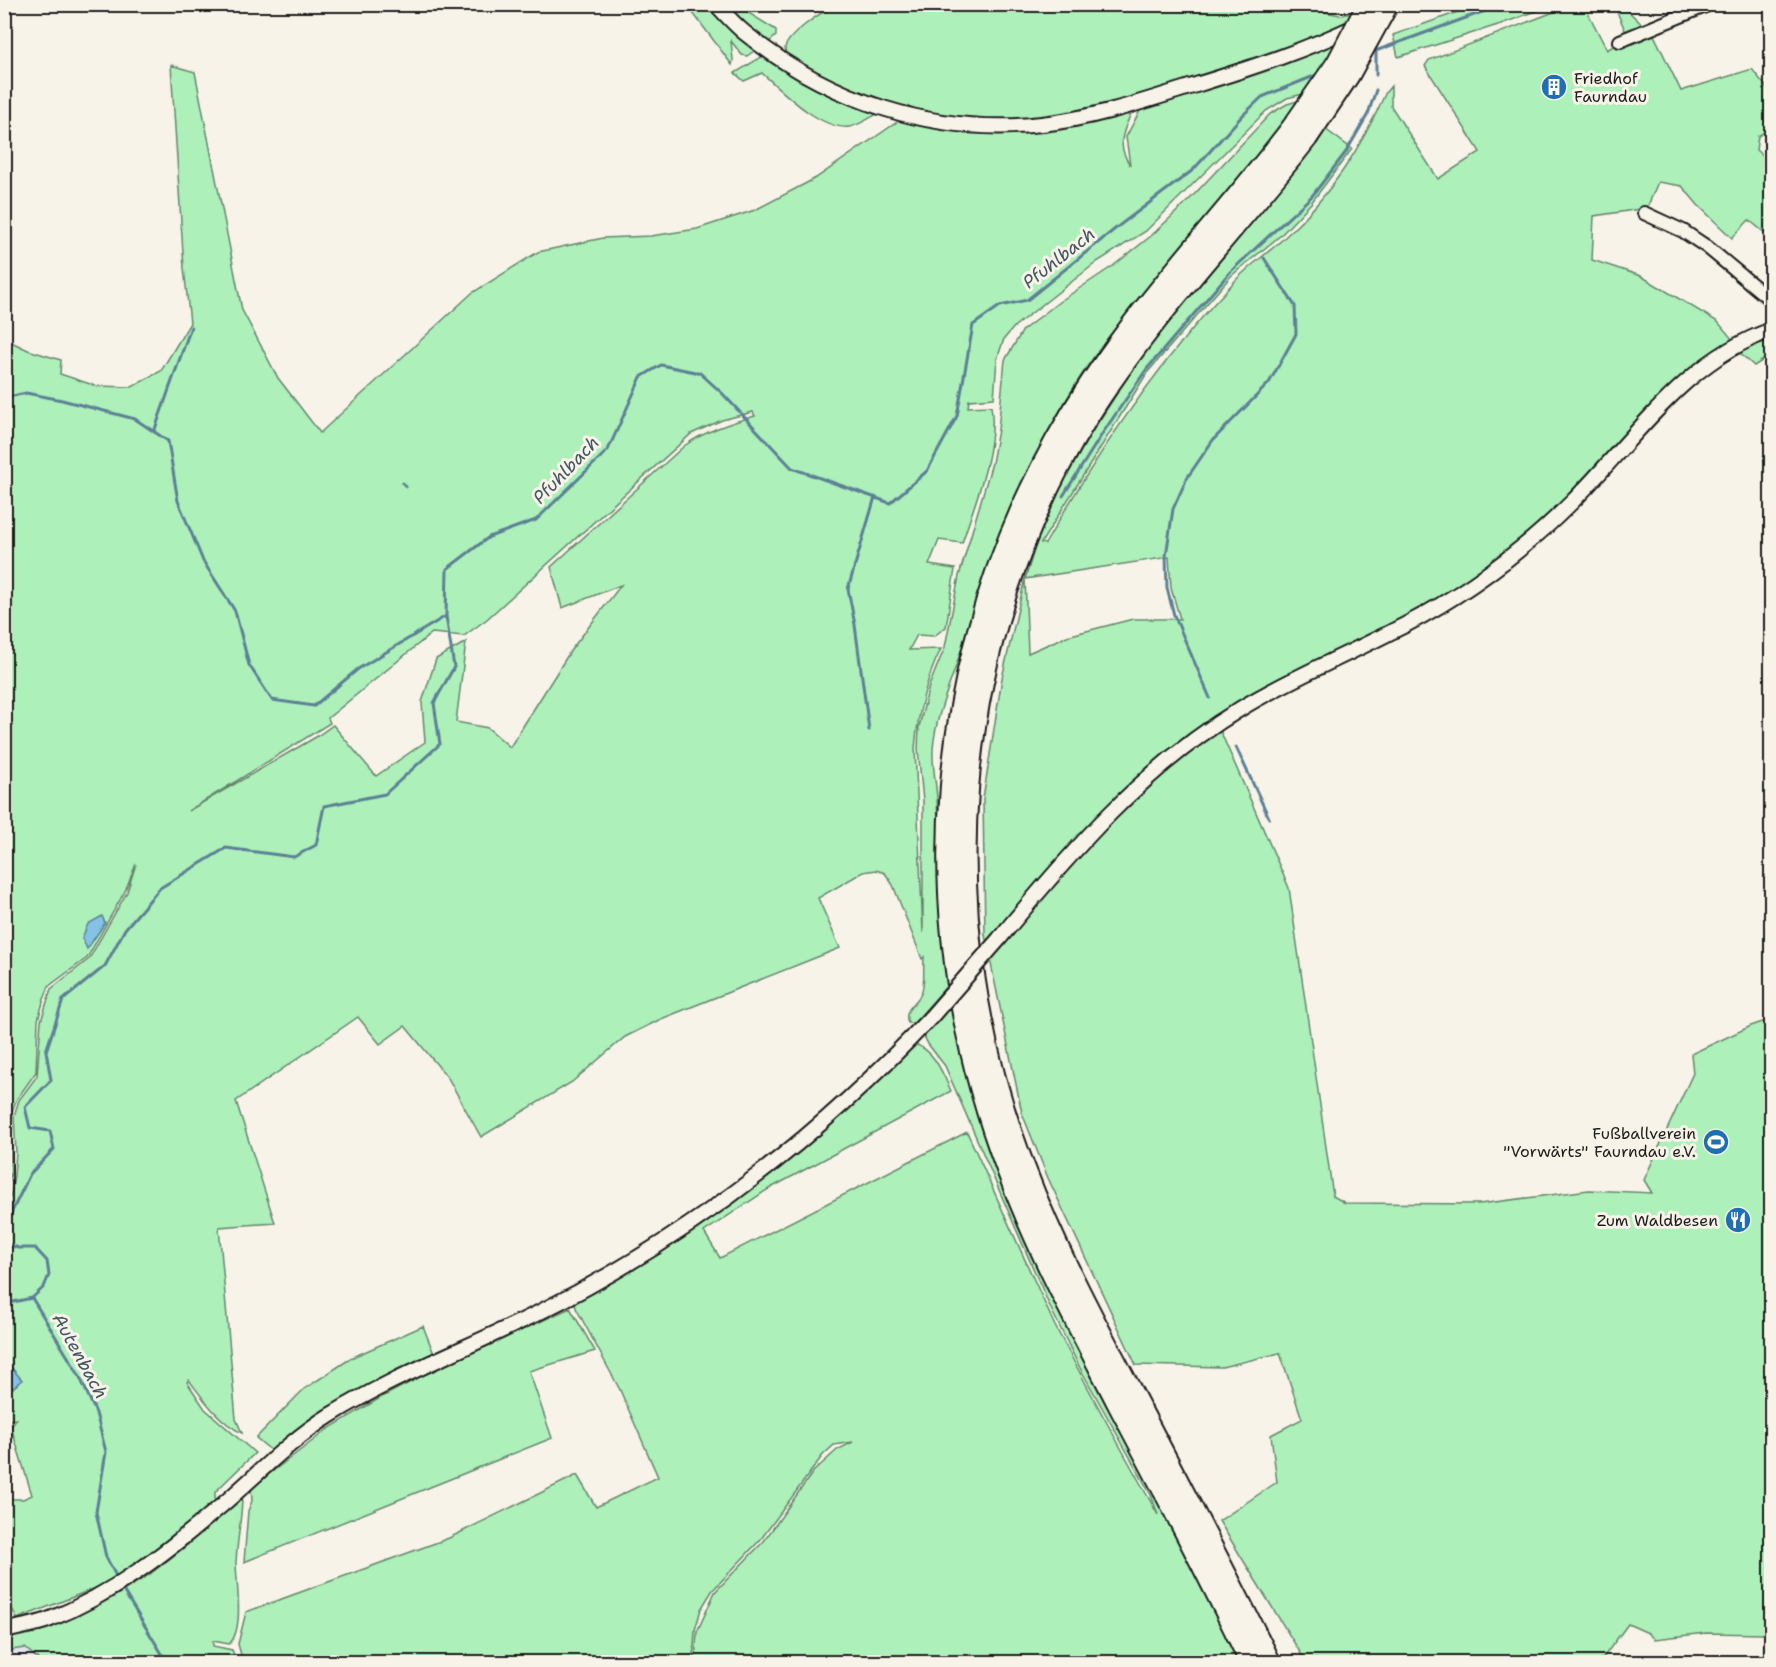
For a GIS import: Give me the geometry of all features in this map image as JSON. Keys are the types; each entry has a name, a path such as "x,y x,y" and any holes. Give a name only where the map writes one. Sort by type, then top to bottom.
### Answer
{"highway":[{"path":"1270,1662 1216,1552 1084,1302 1023,1165 993,1073 975,985 965,890 964,840 971,754 984,671 1019,557 1057,472 1085,421 1143,336 1270,186 1368,4"},
{"path":"1251,1662 1195,1549 1073,1318 1007,1171 977,1076 958,993 949,909 947,844 953,752 973,645 987,596 1021,508 1041,466 1070,415 1128,329 1256,176 1301,132 1349,75 1388,4"}],"street":[{"path":"716,4 743,32 767,50 813,79 851,97 890,112 978,127 1041,124 1087,117 1140,103 1254,67 1333,37 1380,14 1393,4"},
{"path":"1674,4 1677,18"},
{"path":"1620,41 1710,4"},
{"path":"1644,213 1683,231 1707,247 1772,301"},
{"path":"4,1630 45,1621 131,1578 162,1555 291,1443 328,1416 384,1384 537,1313 646,1254 727,1199 791,1150 851,1098 931,1017 1053,873 1137,785 1185,746 1242,708 1298,677 1413,621 1469,588 1522,547 1572,502 1666,400 1725,351 1767,332"}],"shaded area":[{"path":"25,1648 39,1659 39,1662 5,1662 5,1651"}],"green space":[{"path":"979,4 1325,4 1320,11 1340,15 1354,13 1347,26 1294,46 1188,79 1141,98 1086,112 1013,122 933,116 849,91 786,57 785,48 791,37 811,20 830,9 926,9"},
{"path":"1621,4 1655,37 1681,91 1752,69 1771,93 1771,128 1758,136 1756,150 1771,163 1771,238 1749,220 1732,238 1682,186 1658,182 1647,208 1594,216 1592,260 1641,276 1718,322 1733,340 1697,366 1572,502 1469,587 1224,719 1219,728 1289,888 1333,1196 1345,1203 1479,1204 1589,1190 1652,1193 1644,1180 1693,1073 1691,1054 1771,1019 1771,1662 1763,1662 1765,1634 1706,1633 1655,1639 1648,1633 1628,1624 1600,1662 1306,1662 1219,1521 1277,1482 1271,1435 1302,1419 1280,1353 1222,1367 1136,1365 1048,1178 1022,1113 985,935 983,799 1002,678 1025,579 1037,541 1063,483 1092,432 1153,341 1304,160 1325,129 1352,149 1311,203 1281,235 1231,276 1147,373 1041,543 1045,544 1109,441 1181,342 1240,276 1302,221 1331,187 1355,151 1391,86 1391,106 1438,179 1480,152 1425,66 1429,60 1572,5 1584,5 1607,50 1628,37 1614,5","holes":["1169,557 1171,588 1180,619 1133,619 1067,636 1028,653 1025,579"]},
{"path":"687,5 711,5 753,45 754,51 747,56 742,55 731,41 732,65"},
{"path":"724,5 736,5 776,30 776,36 769,42 756,37"},
{"path":"1478,5 1553,5 1398,57 1393,35"},
{"path":"1340,39 1307,93 1287,98 1266,111 1146,231 1097,262 1015,326 1004,339 997,359 994,398 969,400 968,407 991,406 991,439 984,475 962,543 939,540 929,565 955,569 946,627 934,636 917,635 909,650 941,649 923,697 915,748 923,933 923,801 918,749 919,727 929,686 945,647 959,576 992,463 998,430 1005,360 1023,330 1151,236 1189,200 1270,114 1287,104 1301,100 1251,165 1097,352 1049,430 1000,534 941,709 933,749 950,982 914,1023 908,1023 907,1013 922,991 924,957 922,959 893,885 885,873 876,870 863,872 818,898 840,948 661,1019 625,1037 572,1082 481,1137 448,1078 405,1026 380,1044 358,1017 236,1101 275,1223 219,1227 236,1419 242,1433 219,1417 189,1380 187,1382 205,1409 255,1453 215,1492 215,1501 176,1537 121,1578 17,1619 5,1593 5,1499 23,1499 32,1495 11,1427 16,1419 4,1421 4,1207 11,1195 14,1175 16,1153 14,1116 19,1100 37,1076 41,1021 51,989 89,959 127,892 136,864 125,891 87,958 49,986 38,1020 36,1072 16,1100 11,1115 11,1173 5,1199 5,339 28,350 61,360 60,374 96,386 132,387 161,371 190,323 184,268 171,65 195,72 242,310 278,378 320,433 472,293 538,252 603,238 651,236 697,229 755,210 816,178 900,120 958,131 998,133 1056,127 1133,109 1122,137 1125,157 1130,165 1126,137 1142,107","holes":["753,412 755,416 718,428 684,446 551,567 562,608 621,585 571,650 510,747 488,728 456,722 466,642 436,659 422,702 425,742 376,776 333,725 188,811 330,723 328,718 432,633 464,636 487,619 691,434 722,420"]},
{"path":"766,54 879,113 853,126 838,126 802,108 762,73 744,81 735,73"},
{"path":"1771,340 1771,355 1754,366 1741,354 1740,349"},
{"path":"951,1005 982,1125 1023,1234 1239,1662 695,1662 697,1632 715,1592 764,1541 813,1472 837,1450 853,1442 834,1445 823,1455 761,1539 712,1591 701,1609 695,1630 693,1662 243,1662 238,1644 246,1612 449,1538 577,1475 596,1507 658,1477 620,1390 576,1308 574,1298 791,1157 868,1089 914,1044 927,1051 932,1057 951,1091 767,1190 704,1232 720,1258 967,1132 1055,1326 1158,1515 1151,1495 1080,1368 1050,1307 945,1066 925,1038 925,1032"},
{"path":"570,1308 595,1351 529,1371 552,1438 244,1562 248,1511 252,1501 251,1488 328,1429 380,1398 422,1376"},
{"path":"423,1326 434,1354 382,1380 273,1452 256,1438 304,1389 353,1357"},
{"path":"237,1501 242,1501 236,1562 239,1605 237,1628 229,1644 213,1641 213,1646 232,1650 237,1662 39,1662 25,1648 5,1651 5,1639 36,1633 112,1598 149,1575"}],"water":[{"path":"102,916 105,923 87,949 82,938 88,924"},
{"path":"5,1360 22,1380 13,1388 5,1378"}],"waterway":[{"name":"Pfuhlbach","path":"1370,53 1504,4"},
{"path":"1376,50 1376,75"},
{"name":"Pfuhlbach","path":"4,1228 30,1174 54,1149 50,1131 30,1128 25,1107 51,1080 46,1051 63,1000 105,966 125,929 160,888 226,848 294,857 316,845 324,806 385,794 440,744 434,703 454,667 446,616 447,569 489,537 536,520 608,450 641,377 661,365 700,373 722,393 792,468 890,503 927,471 957,416 973,325 1000,306 1027,300 1193,170 1262,97 1319,74"},
{"path":"1063,496 1146,370 1230,272 1312,196 1346,152 1368,114 1376,90"},
{"path":"1210,698 1174,615 1167,588 1166,556 1173,509 1187,478 1213,440 1269,383 1296,334 1295,306 1264,258"},
{"path":"154,432 191,327"},
{"path":"4,398 26,393 135,419 168,441 178,501 203,561 235,611 249,665 272,700 314,706 358,669 446,616"},
{"path":"403,483 406,487"},
{"path":"869,730 848,589 875,497"},
{"path":"1236,747 1269,818"},
{"name":"Pfuhlbach","path":"4,1233 8,1244 18,1248 35,1248 47,1261 49,1275 44,1287 32,1298 4,1304"},
{"name":"Autenbach","path":"32,1298 79,1375 96,1413 106,1452 96,1512 106,1557 117,1578"},
{"name":"Autenbach","path":"121,1587 167,1662"}],"place":[{"name":"Friedhof Faurndau","path":"1554,87"},
{"name":"Fußballverein \"Vorwärts\" Faurndau e.V.","path":"1716,1142"},
{"name":"Zum Waldbesen","path":"1738,1220"}]}
